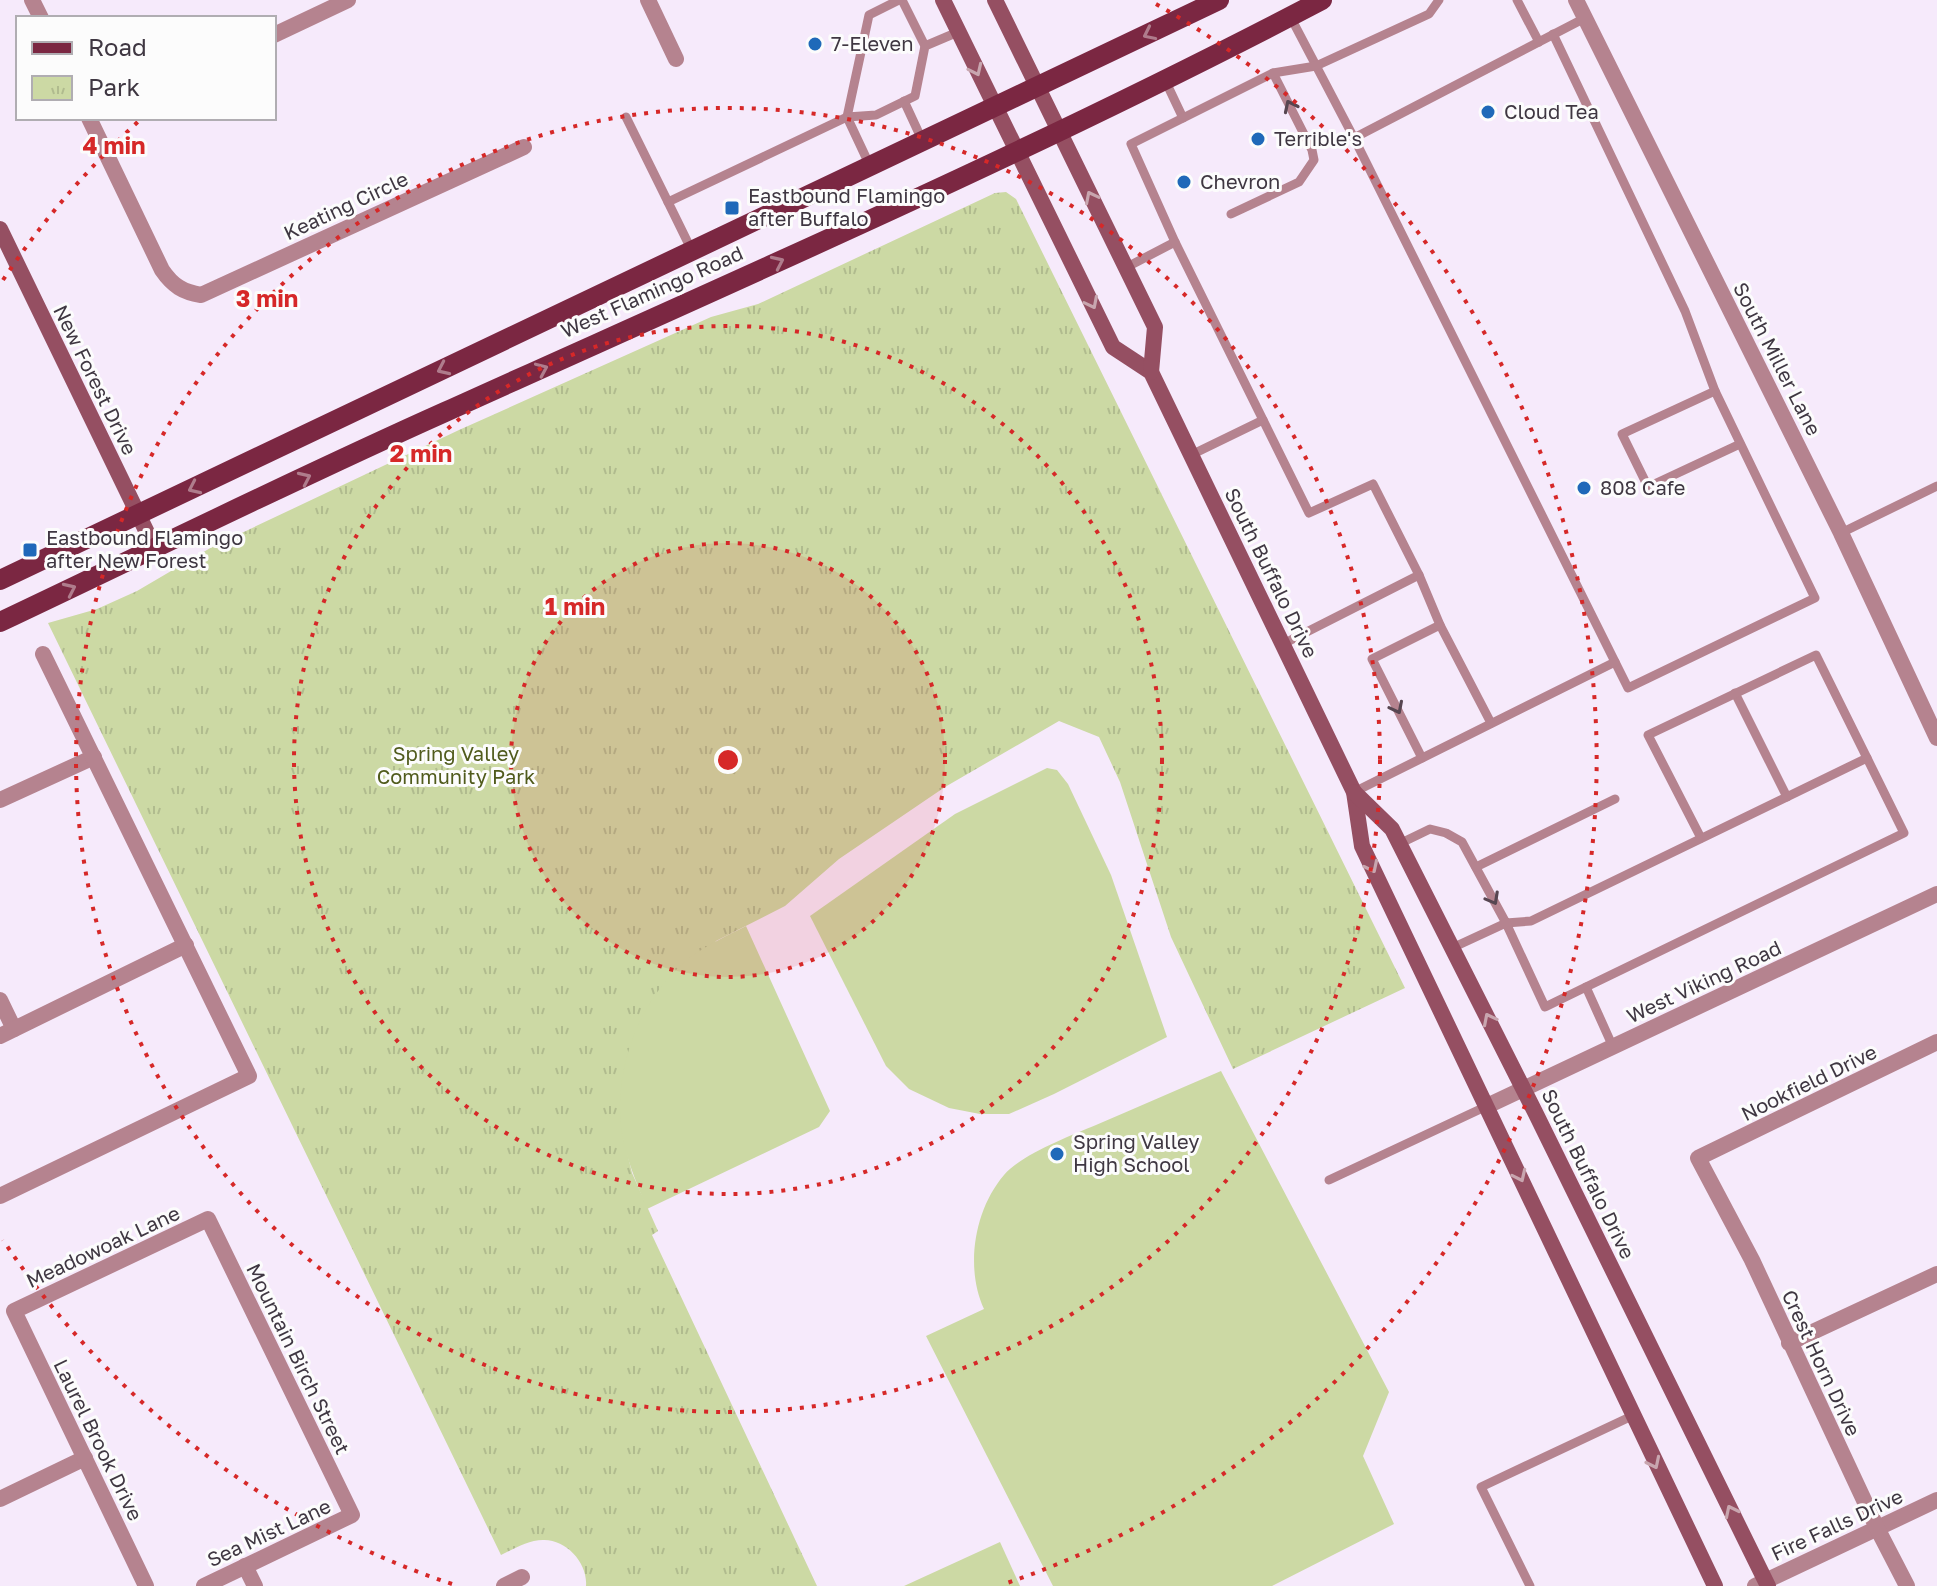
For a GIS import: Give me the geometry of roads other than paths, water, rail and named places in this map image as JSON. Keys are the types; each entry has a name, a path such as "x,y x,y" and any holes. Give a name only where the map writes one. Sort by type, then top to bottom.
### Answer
{"main road":[{"path":"943,0 1113,347 1151,372 1155,327 995,0"},
{"name":"West Flamingo Road","path":"0,580 1219,0"},
{"name":"West Flamingo Road","path":"0,622 441,414 1015,151 1322,0"},
{"name":"New Forest Drive","path":"0,229 155,549"},
{"name":"South Buffalo Drive","path":"1151,372 1354,792 1362,846 1715,1586"},
{"name":"South Buffalo Drive","path":"1354,792 1392,829 1524,1089 1763,1584"}],"street":[{"path":"276,34 348,0"},
{"path":"648,0 676,59"},
{"name":"South Miller Lane","path":"1576,0 1841,533 1937,738"},
{"name":"Keating Circle","path":"92,120 162,270 172,284 185,292 201,295 524,147"},
{"path":"0,1196 249,1076 43,654"},
{"path":"0,800 94,757"},
{"name":"West Viking Road","path":"1487,1106 1937,894"},
{"path":"0,1000 7,1033 186,945"},
{"name":"Nookfield Drive","path":"1698,1158 1937,1042"},
{"name":"Crest Horn Drive","path":"1698,1158 1752,1260 1907,1586"},
{"name":"Meadowoak Lane","path":"14,1311 208,1219"},
{"name":"Mountain Birch Street","path":"208,1219 352,1515"},
{"path":"1789,1343 1937,1274"},
{"name":"Laurel Brook Drive","path":"14,1311 146,1586"},
{"path":"0,1499 85,1458"},
{"name":"Fire Falls Drive","path":"1763,1584 1937,1500"},
{"name":"Sea Mist Lane","path":"204,1586 352,1515"},
{"path":"245,1566 255,1586"},
{"path":"504,1586 522,1577"}],"lane":[{"path":"668,202 847,117 876,115 915,96 925,46 901,0 869,15 847,117 871,167"},
{"path":"1439,0 1429,14 1316,66 1273,73 1131,144 1175,242 1309,513 1373,484 1491,723"},
{"path":"1517,0 1539,42"},
{"path":"1290,16 1628,688 1815,598 1715,391 1685,311 1553,34"},
{"path":"1354,138 1585,18"},
{"path":"925,46 958,32"},
{"path":"1231,214 1299,182 1314,160 1312,150 1273,73"},
{"path":"1164,78 1183,118"},
{"path":"904,101 924,142"},
{"path":"626,117 692,251"},
{"path":"1127,267 1175,242"},
{"path":"1715,391 1622,434 1648,487 1740,444"},
{"path":"1191,455 1263,420"},
{"path":"1841,533 1937,486"},
{"path":"1283,644 1419,575"},
{"path":"1422,758 1372,659 1440,625"},
{"path":"1399,844 1430,829 1462,842 1506,923 1545,1007 1904,833 1816,655 1648,735 1701,838"},
{"path":"1354,792 1615,662"},
{"path":"1735,693 1787,797"},
{"path":"1452,948 1506,923 1531,921 1867,758"},
{"path":"1476,867 1615,799"},
{"path":"1586,987 1613,1047"},
{"path":"1329,1180 1487,1106"},
{"path":"1530,1586 1481,1487 1632,1416"}],"place":[{"name":"7-Eleven","path":"815,44"},
{"name":"Cloud Tea","path":"1488,112"},
{"name":"Terrible's","path":"1258,139"},
{"name":"Chevron","path":"1184,182"},
{"name":"Eastbound Flamingo after Buffalo","path":"732,208"},
{"name":"808 Cafe","path":"1584,488"},
{"name":"Eastbound Flamingo after New Forest","path":"30,550"},
{"name":"Spring Valley High School","path":"1057,1154"}],"park label":[{"name":"Spring Valley Community Park","path":"456,766"}]}
